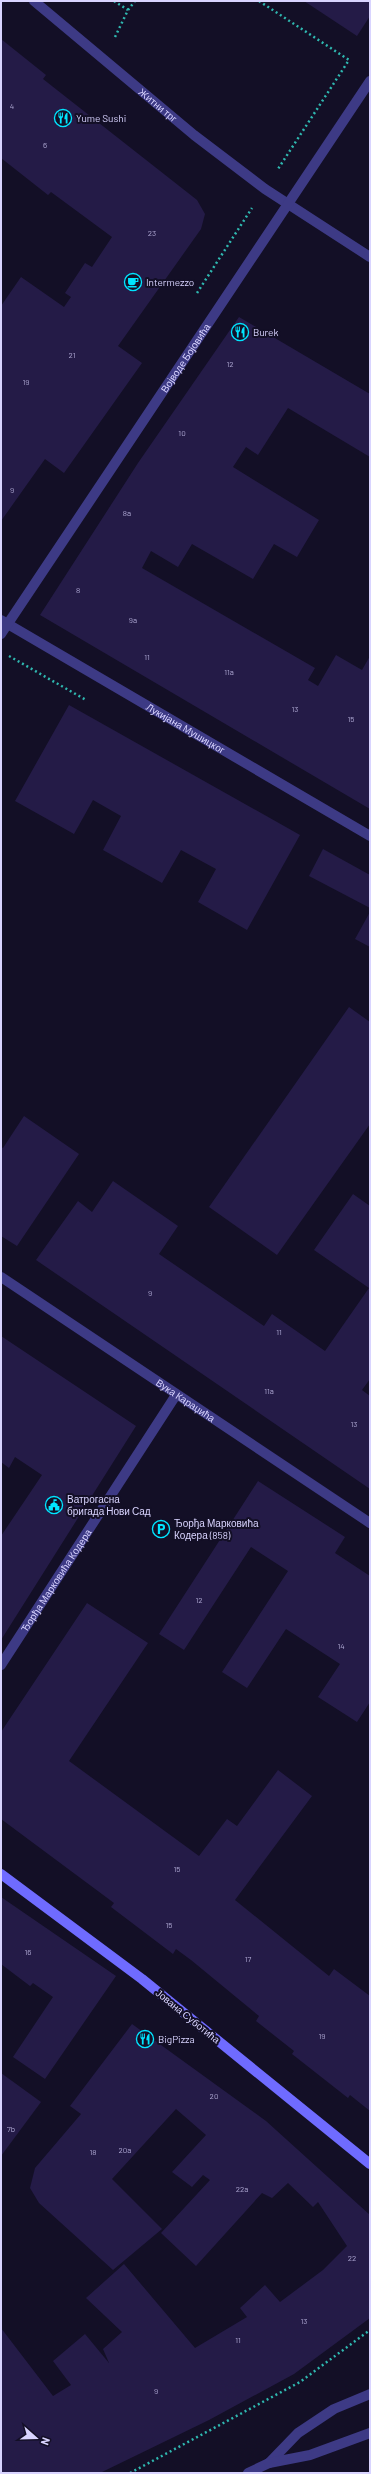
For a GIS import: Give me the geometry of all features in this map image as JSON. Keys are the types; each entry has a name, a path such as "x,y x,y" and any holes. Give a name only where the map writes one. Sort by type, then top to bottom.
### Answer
{"main road":[{"name":"Јована Суботића","path":"1,1874 142,1979 370,2164"}],"street":[{"name":"Житни трг","path":"34,1 194,135 286,204 370,257"},
{"name":"Војводе Бојовића","path":"1,634 5,622 370,81"},
{"name":"Лукијана Мушицког","path":"5,622 370,836"},
{"name":"Вука Караџића","path":"1,1277 370,1524"},
{"name":"Ђорђа Марковића Кодера","path":"1,1665 176,1395"},
{"path":"269,2463 298,2434 334,2409 370,2394"},
{"path":"248,2473 269,2463 310,2455 370,2433"}],"path":[{"path":"114,1 128,10"},
{"path":"104,61 128,10 135,1"},
{"path":"259,1 349,60"},
{"path":"4,652 86,700"},
{"path":"130,2473 300,2382 370,2330"}],"building":[{"path":"304,1 370,1 370,16 357,36"},
{"path":"1,39 46,75 43,79 197,200 205,214 201,229 118,346 142,363 64,473 45,459 1,521 1,306 21,277 64,307 71,297 65,293 85,263 92,267 112,237 51,192 48,195 1,158"},
{"path":"239,317 370,394 370,457 288,408 258,455 246,447 233,467 319,520 297,557 274,544 253,579 192,544 178,567 151,551 142,568 315,668 308,680 318,686 336,655 362,670 370,656 370,809 40,615 138,463"},
{"path":"69,705 300,835 247,930 198,902 216,869 181,850 162,883 103,850 121,816 93,800 74,834 15,801"},
{"path":"323,849 370,875 370,908 309,876"},
{"path":"370,912 370,947 355,939"},
{"path":"349,1007 370,1022 370,1124 277,1255 209,1207"},
{"path":"24,1116 79,1154 17,1246 1,1236 1,1147 3,1148"},
{"path":"113,1181 178,1226 159,1254 264,1326 272,1314 325,1351 369,1288 314,1250 353,1194 370,1206 370,1379 362,1390 370,1396 370,1489 36,1260 78,1201 92,1212"},
{"name":"Ватрогасна бригада Нови Сад","path":"1,1336 136,1426 1,1640 1,1536 42,1475 15,1457 9,1468 1,1462"},
{"path":"258,1481 345,1537 335,1553 370,1576 370,1702 357,1722 318,1697 340,1664 286,1629 247,1688 222,1672 288,1571 251,1547 184,1650 159,1634"},
{"path":"87,1603 148,1643 69,1761 199,1856 227,1819 237,1826 278,1770 312,1796 235,1900 329,1976 334,1969 370,1996 370,2111 350,2095 348,2098 292,2054 294,2051 256,2021 259,2016 191,1960 176,1949 173,1954 111,1907 114,1903 1,1819 1,1732"},
{"path":"1,1897 116,1976 45,2079 13,2057 53,1997 33,1983 30,1986 1,1964"},
{"path":"132,2024 266,2121 370,2215 370,2318 294,2374 209,2420 100,2473 1,2473 1,2328 53,2396 71,2385 53,2361 85,2334 109,2363 103,2349 122,2332 86,2298 124,2264 195,2348 247,2317 240,2308 265,2285 280,2302 323,2270 347,2246 318,2202 313,2207 288,2183 272,2198 262,2193 196,2266 161,2233 210,2180 203,2175 192,2187 172,2172 206,2135 176,2109 112,2179 162,2229 113,2270 39,2203 30,2188 35,2168 81,2114 70,2106"},
{"path":"1,2073 41,2102 1,2156"}],"place":[{"name":"Yume Sushi","path":"63,118"},
{"name":"Intermezzo","path":"133,282"},
{"name":"Burek","path":"240,332"},
{"name":"Ватрогасна бригада Нови Сад","path":"54,1505"},
{"name":"Ђорђа Марковића Кодера (858)","path":"161,1529"},
{"name":"BigPizza","path":"145,2039"}]}
